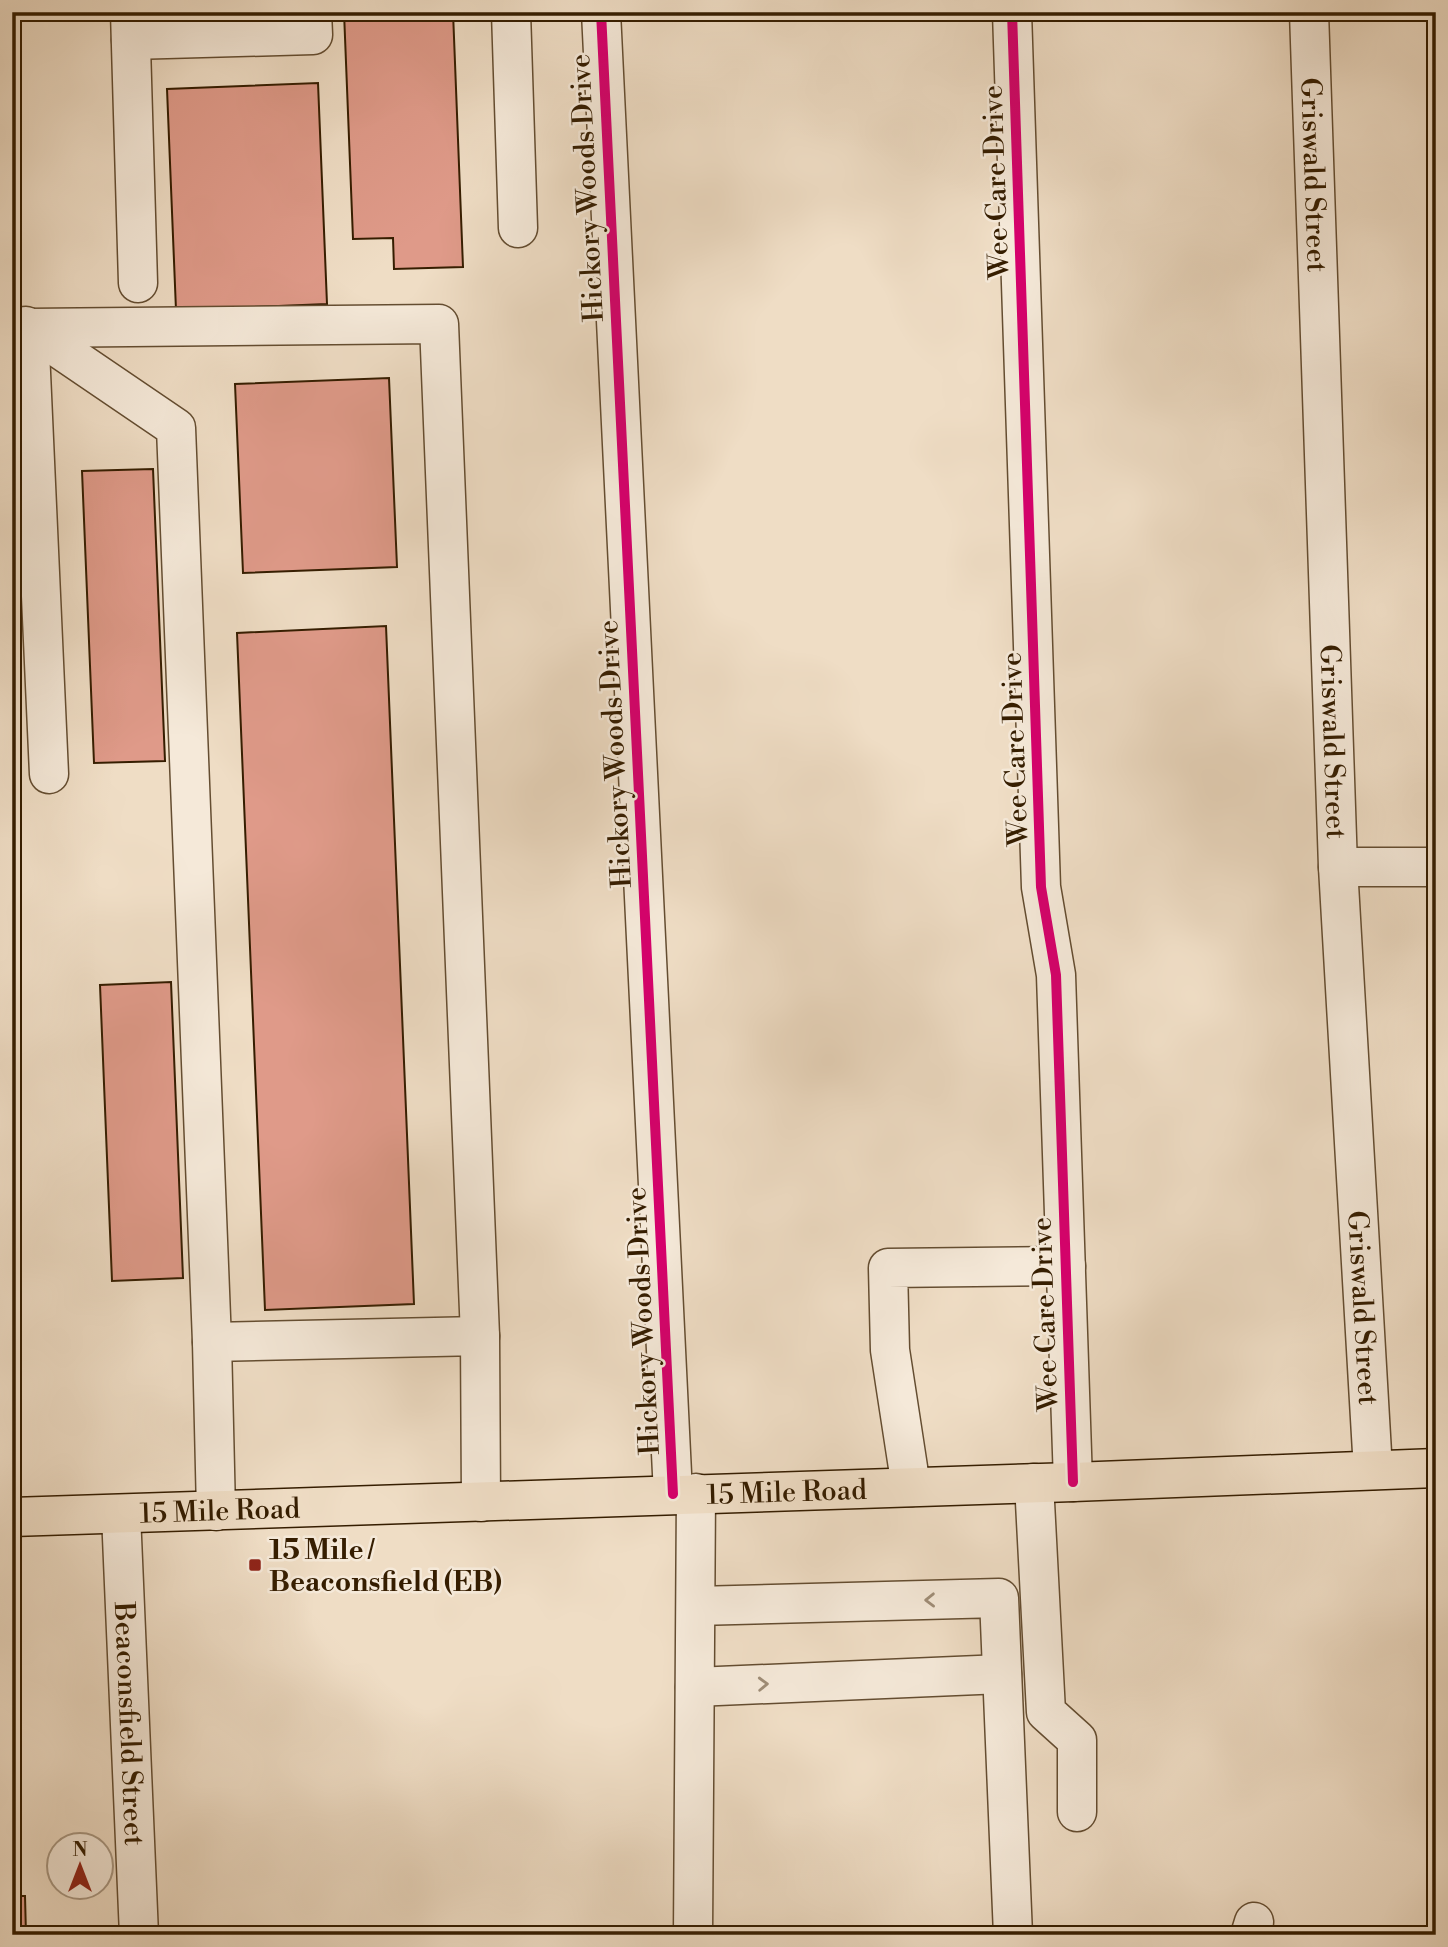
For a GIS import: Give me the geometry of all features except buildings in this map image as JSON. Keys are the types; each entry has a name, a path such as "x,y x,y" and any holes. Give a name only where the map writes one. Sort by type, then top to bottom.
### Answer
{"main road":[{"name":"15 Mile Road","path":"12,1517 1436,1468"}],"street":[{"path":"138,283 131,26 313,35 312,12"},
{"path":"511,12 518,228"},
{"name":"Hickory Woods Drive","path":"601,12 685,1494 696,1606 694,1935"},
{"name":"Wee Care Drive","path":"1012,12 1041,887 1056,975 1073,1482"},
{"name":"Griswald Street","path":"1309,12 1338,867 1373,1470"},
{"path":"21,323 49,774"},
{"path":"21,323 439,324 480,1336 481,1502"},
{"path":"21,323 176,428 212,1342 216,1511"},
{"path":"1338,867 1436,867"},
{"path":"911,1487 890,1350 888,1268 1066,1266"},
{"path":"212,1342 480,1336"},
{"path":"1034,1483 1046,1712 1077,1740 1077,1812"},
{"name":"Beaconsfield Street","path":"121,1514 139,1935"},
{"path":"696,1606 999,1598 1013,1935"},
{"path":"695,1687 1002,1674"}],"cycle path":[{"path":"601,12 673,1494"},
{"path":"1012,12 1041,887 1056,975 1073,1482"}],"place":[{"name":"15 Mile / Beaconsfield (EB)","path":"255,1565"}]}
